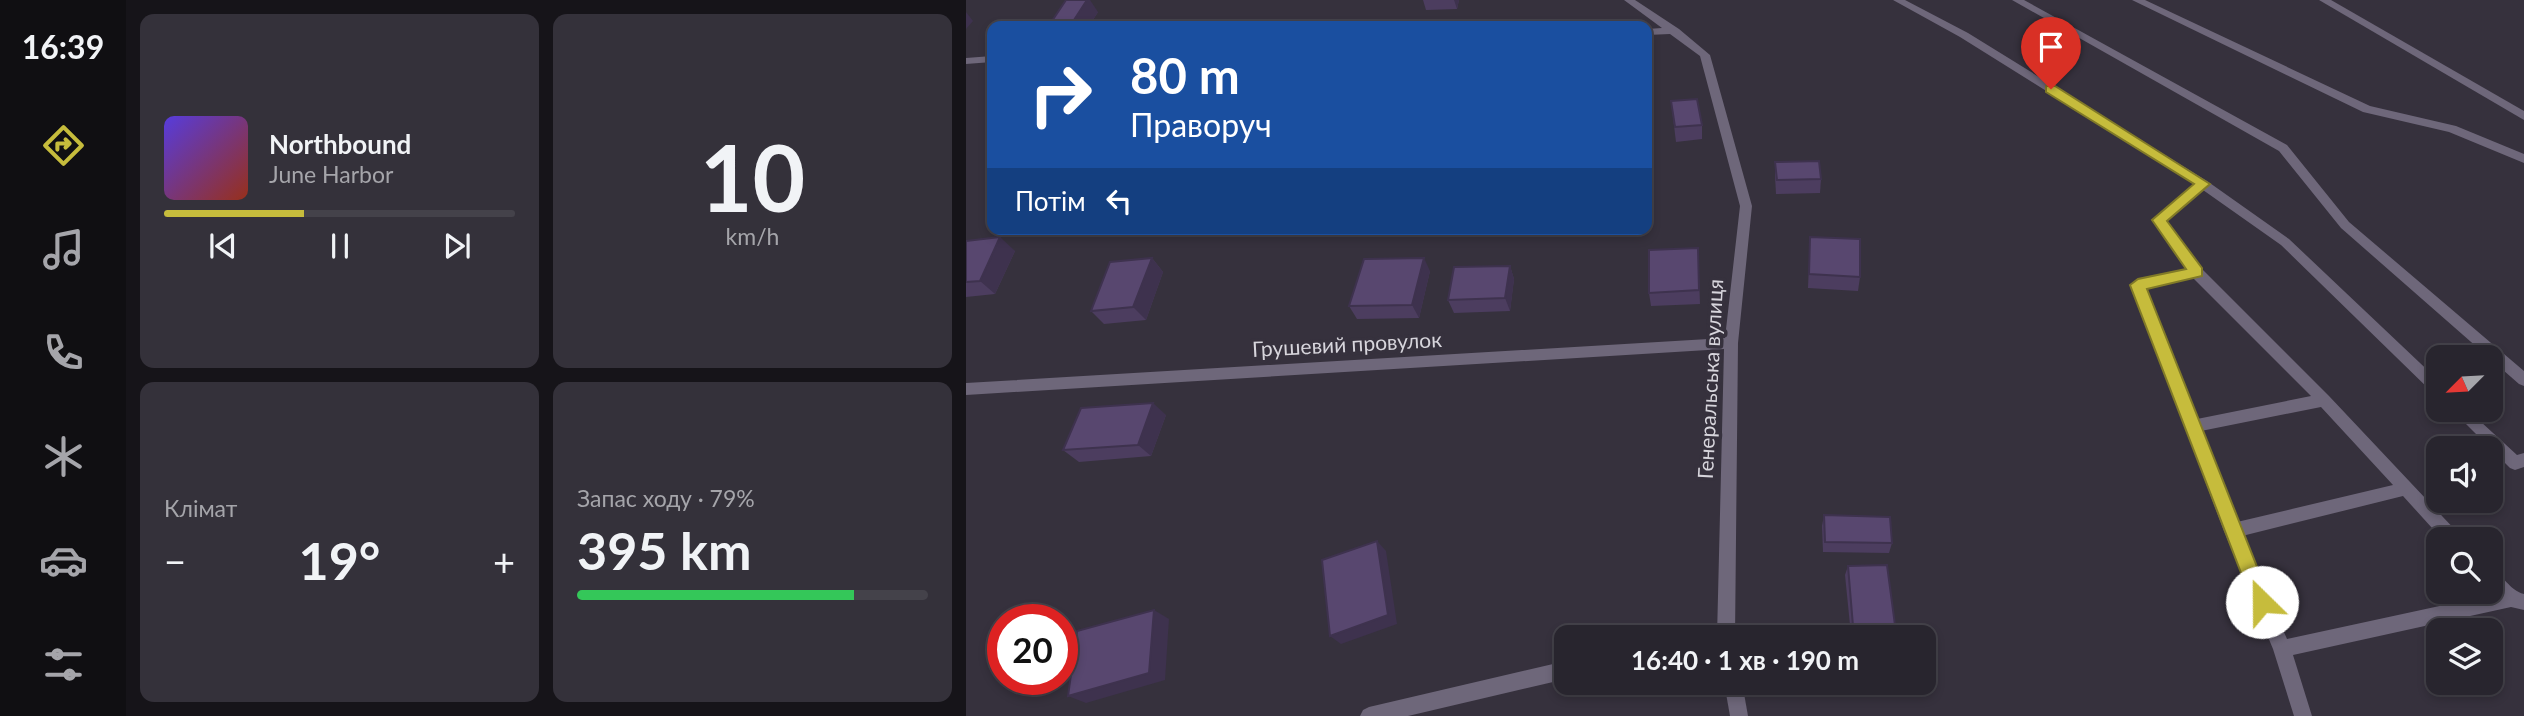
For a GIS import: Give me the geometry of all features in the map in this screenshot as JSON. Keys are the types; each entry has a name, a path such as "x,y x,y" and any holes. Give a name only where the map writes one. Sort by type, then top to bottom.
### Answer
{"street":[{"name":"Генеральська вулиця","path":"1629,0 1705,55 1746,206 1731,343 1720,625"},
{"path":"1898,0 1964,35 2203,184 2285,242 2426,377"},
{"path":"2017,0 2283,148 2345,225 2524,380"},
{"path":"2137,0 2367,109 2452,129 2524,159"},
{"path":"2324,0 2524,116"},
{"path":"1652,32 1675,31"},
{"path":"966,61 987,60"},
{"path":"2203,184 2159,220 2196,272 2324,400 2441,527"},
{"path":"2196,272 2138,285 2191,427 2281,649 2303,716"},
{"name":"Грушевий провулок","path":"966,389 1731,343"},
{"path":"2191,427 2324,400"},
{"path":"2472,422 2515,463 2524,460"},
{"path":"2232,531 2404,489"},
{"path":"2503,588 2518,600"},
{"path":"2281,649 2518,600"},
{"path":"1369,716 1554,673"},
{"path":"1735,695 1739,716"}],"building":[{"path":"1066,0 1087,0 1074,20 1052,21"},
{"path":"1697,99 1702,125 1675,127 1671,101"},
{"path":"1819,161 1821,179 1777,180 1775,162"},
{"path":"1000,237 980,281 966,282 966,241"},
{"path":"1810,237 1860,239 1860,277 1809,274"},
{"path":"1698,248 1699,290 1649,293 1649,250"},
{"path":"1152,258 1133,307 1091,311 1110,262"},
{"path":"1424,258 1412,305 1349,306 1364,259"},
{"path":"1510,266 1505,298 1448,300 1454,267"},
{"path":"1153,403 1138,445 1063,450 1081,408"},
{"path":"1824,515 1890,517 1892,543 1825,542"},
{"path":"1377,541 1388,615 1330,636 1322,560"},
{"path":"1887,565 1895,625 1853,625 1848,566"},
{"path":"1154,610 1149,673 1078,693 1078,631"}],"route":[{"path":"2051,89 2203,184 2159,220 2196,272 2138,285 2199,448 2262,602"}]}
